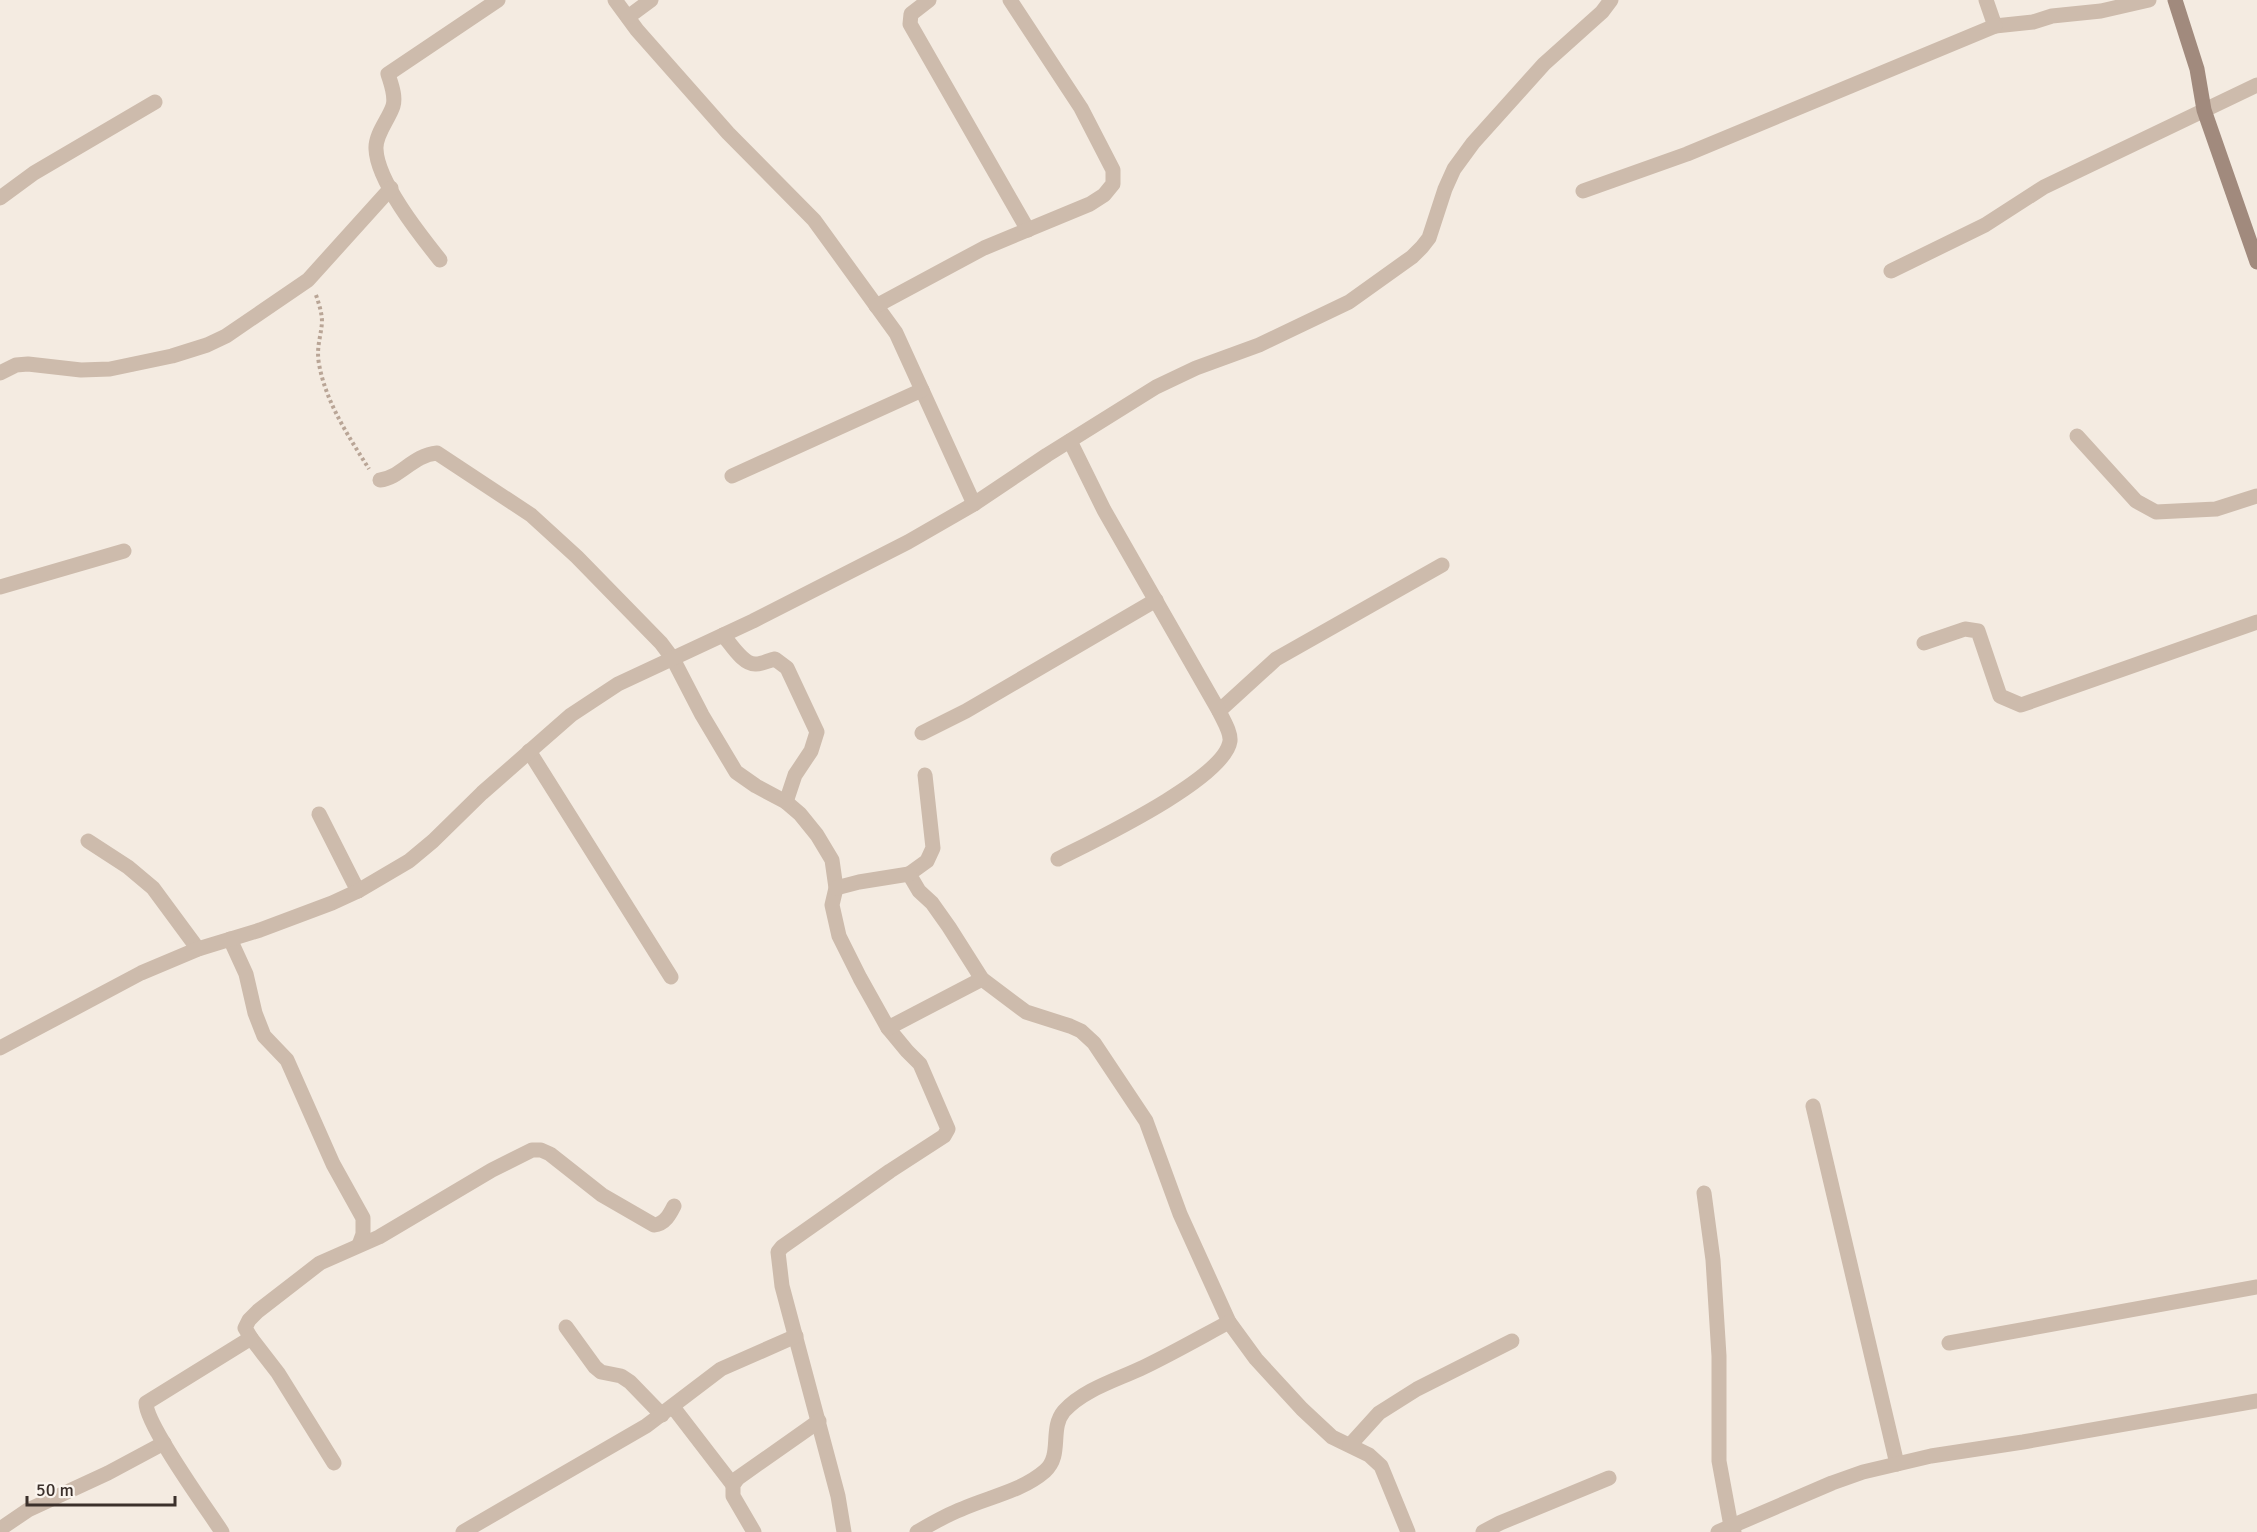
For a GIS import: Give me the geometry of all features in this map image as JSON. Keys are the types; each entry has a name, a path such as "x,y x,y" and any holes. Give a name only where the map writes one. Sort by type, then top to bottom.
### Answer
{"main road":[{"path":"2175,0 2197,69 2204,110 2254,240 2257,262"}],"street":[{"path":"440,260 405,214 384,177 376,148 393,106 388,74 498,0"},
{"path":"615,0 728,133 814,220 896,333 974,504"},
{"path":"628,17 651,0"},
{"path":"929,0 911,14 910,24 1028,230"},
{"path":"876,306 984,248 1090,204 1110,189 1114,176 1081,108 1010,0"},
{"path":"0,1048 141,973 198,949 332,903 358,891 409,861 433,842 482,793 530,751 571,716 618,684 723,635 908,542 974,504 1156,387 1196,368 1259,345 1349,302 1413,257 1429,238 1454,169 1473,143 1544,64 1602,12 1611,0"},
{"path":"1986,0 1995,26"},
{"path":"1583,191 1687,154 1995,26 2033,22 2052,16 2101,11 2149,0"},
{"path":"1891,271 1985,225 2044,187 2257,85"},
{"path":"0,198 34,173 155,102"},
{"path":"0,373 16,365 28,364 81,370 110,369 195,350 226,336 308,280 391,188"},
{"path":"732,476 922,390"},
{"path":"2077,436 2136,501 2156,512 2216,509 2257,496"},
{"path":"1058,859 1122,828 1176,795 1222,756 1230,743 1230,736 1219,711 1104,510 1070,441"},
{"path":"380,480 391,477 423,455 440,454 552,533 661,643 673,659 702,715 736,772 786,802 800,814 832,860 836,888 832,905 839,936 888,1028 920,1064 948,1129 944,1136 890,1170 778,1252 783,1286 838,1496 844,1532"},
{"path":"0,587 124,551"},
{"path":"1219,711 1276,659 1442,565"},
{"path":"921,733 966,711 1156,600"},
{"path":"1924,643 1965,628 1978,630 2000,696 2021,705 2257,622"},
{"path":"723,635 742,658 751,664 775,659 787,668 817,732 811,751 795,775 786,802"},
{"path":"530,751 672,977"},
{"path":"836,888 909,874 927,861 933,848 926,775"},
{"path":"319,814 358,891"},
{"path":"88,841 128,867 153,888 198,949"},
{"path":"909,874 919,891 932,903 949,927 982,979 1026,1012 1081,1031 1094,1043 1146,1121 1180,1214 1229,1322 1256,1359 1302,1409 1332,1437 1369,1455 1381,1466 1408,1532"},
{"path":"230,939 246,974 255,1013 264,1036 286,1060 333,1164 363,1218 363,1234 359,1245"},
{"path":"888,1028 982,979"},
{"path":"1813,1107 1897,1464"},
{"path":"334,1463 278,1373 251,1338 246,1325 258,1311 320,1263 379,1237 492,1170 532,1150 541,1150 550,1154 602,1194 654,1225 668,1218 674,1206"},
{"path":"1704,1193 1713,1260 1719,1356 1719,1461 1728,1530 1832,1483 1863,1472 1931,1456 2257,1401"},
{"path":"1949,1343 2257,1287"},
{"path":"917,1532 961,1509 1025,1485 1046,1470 1051,1463 1054,1455 1056,1426 1065,1409 1110,1381 1144,1367 1229,1322"},
{"path":"566,1327 595,1367 602,1372 621,1376 668,1411 733,1485"},
{"path":"462,1532 619,1443 668,1411 721,1369 796,1336"},
{"path":"222,1532 164,1443 146,1410 146,1403 251,1338"},
{"path":"1350,1444 1379,1413 1418,1389 1512,1341"},
{"path":"754,1532 733,1496 733,1485 738,1478 819,1421"},
{"path":"8,1528 51,1497 108,1473 164,1443"},
{"path":"1483,1532 1609,1478"}],"path":[{"path":"308,280 320,308 322,320 318,339 319,364 327,390 337,416 351,440 375,477 380,480"}]}
